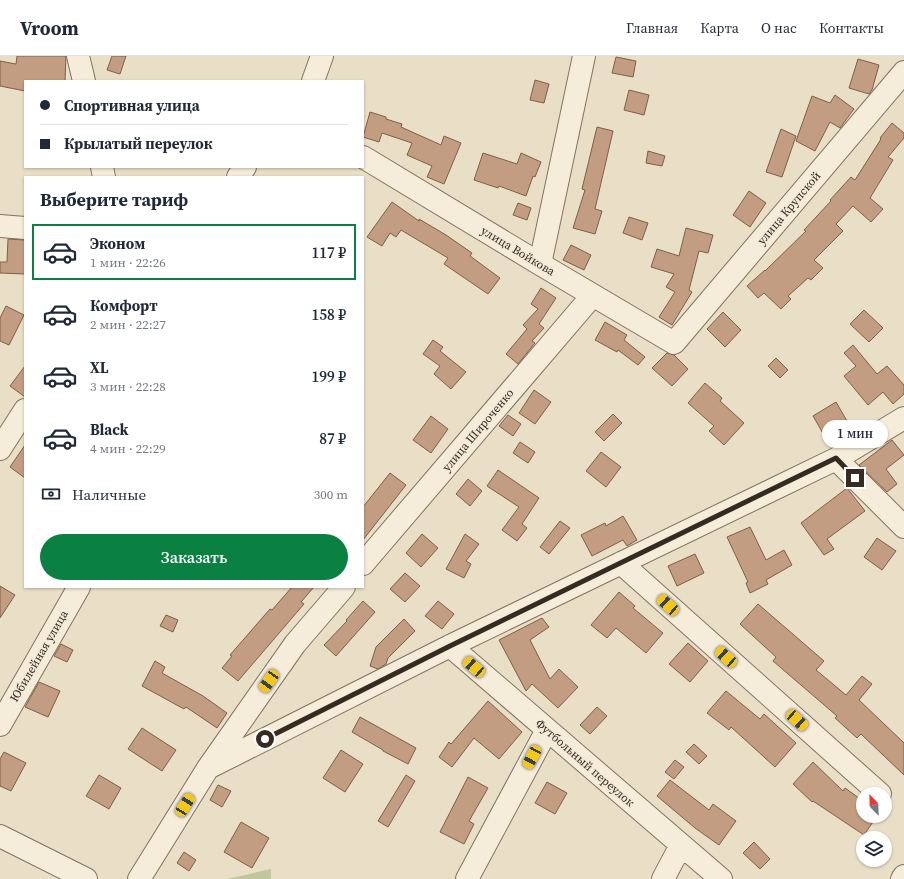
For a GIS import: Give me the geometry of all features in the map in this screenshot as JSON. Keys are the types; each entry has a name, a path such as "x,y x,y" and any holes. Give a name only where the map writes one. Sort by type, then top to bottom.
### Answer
{"street":[{"path":"78,56 84,80"},
{"path":"313,80 322,56"},
{"path":"540,264 584,56"},
{"name":"улица Крупской","path":"674,343 904,72"},
{"name":"улица Войкова","path":"364,157 540,264 674,343"},
{"path":"0,226 24,228"},
{"name":"улица Широченко","path":"364,563 593,295"},
{"path":"0,448 24,412"},
{"path":"208,768 450,646 836,458 904,418"},
{"path":"836,458 904,527"},
{"path":"620,563 872,787"},
{"name":"Юбилейная улица","path":"0,725 78,588"},
{"path":"138,879 208,768 295,644 343,588"},
{"name":"Футбольный переулок","path":"450,646 721,879"},
{"path":"467,879 547,730"},
{"path":"0,836 86,879"},
{"path":"663,879 681,845"}],"green space":[{"path":"271,869 271,879 227,879"}],"building":[{"path":"17,56 66,56 65,80 24,80 24,91 0,86 0,61 16,64"},
{"path":"112,56 126,56 120,74 107,70"},
{"path":"616,57 636,61 633,77 612,73"},
{"path":"858,59 879,65 872,90 869,94 849,88"},
{"path":"535,80 549,84 544,103 530,100"},
{"path":"629,90 649,95 644,115 624,110"},
{"path":"835,95 854,109 840,128 830,122 815,151 796,141 812,96 830,103"},
{"path":"370,112 402,124 401,127 441,145 444,136 461,143 444,184 427,177 432,166 407,155 412,143 382,133 379,142 364,137"},
{"path":"892,123 904,133 904,138 888,157 893,160 870,198 883,209 871,222 853,206 836,224 843,231 814,260 823,268 811,280 808,278 788,296 791,299 781,309 764,293 758,298 747,286 765,271 806,231 804,230 851,177 855,180 881,139 880,138"},
{"path":"597,127 613,131 595,209 602,211 595,234 573,228 585,190 582,189"},
{"path":"781,129 796,136 782,177 766,172"},
{"path":"648,151 665,156 662,166 646,163"},
{"path":"483,153 517,164 521,153 541,162 535,177 533,176 526,196 499,186 498,188 474,180"},
{"path":"749,191 766,203 750,227 733,215"},
{"path":"392,202 419,221 419,219 472,253 470,256 500,278 488,294 444,264 448,258 401,230 396,237 390,233 382,246 367,237"},
{"path":"518,203 531,208 527,220 513,215"},
{"path":"629,217 648,223 642,240 623,233"},
{"path":"686,228 713,235 708,253 699,251 689,290 692,292 672,325 659,317 675,292 666,287 674,274 651,267 657,249 679,256"},
{"path":"8,239 24,240 24,274 0,273 0,262 7,262"},
{"path":"571,245 591,255 584,270 563,260"},
{"path":"541,288 556,298 539,324 544,328 532,341 535,343 518,364 506,354 527,329 523,325 538,309 531,304"},
{"path":"6,306 24,315 9,345 0,341 0,318"},
{"path":"864,310 883,328 869,342 850,324"},
{"path":"723,312 741,330 725,347 707,329"},
{"path":"605,322 627,335 624,340 645,357 638,365 618,350 617,352 595,340"},
{"path":"433,340 443,347 440,351 466,372 451,389 434,374 440,366 423,354"},
{"path":"853,345 877,374 887,366 904,385 904,394 893,404 883,392 868,405 844,376 856,366 844,353"},
{"path":"667,353 674,355 688,369 672,386 652,368"},
{"path":"776,358 788,370 780,378 768,366"},
{"path":"24,367 24,396 10,386"},
{"path":"705,383 722,398 720,401 744,423 724,445 709,431 714,426 688,403"},
{"path":"534,390 551,402 535,424 519,413"},
{"path":"836,402 847,421 824,435 813,416"},
{"path":"613,414 622,423 604,441 595,432"},
{"path":"508,415 521,424 513,436 499,426"},
{"path":"431,416 448,429 431,453 413,440"},
{"path":"892,440 904,455 886,469 897,484 887,492 859,465"},
{"path":"520,442 535,452 528,463 513,453"},
{"path":"24,446 24,477 10,467"},
{"path":"601,452 621,467 606,487 586,471"},
{"path":"498,470 539,498 522,524 527,528 517,541 502,530 519,507 487,486"},
{"path":"390,473 406,485 364,539 364,506"},
{"path":"468,479 482,491 470,506 456,494"},
{"path":"847,488 865,511 827,539 834,549 824,555 801,523"},
{"path":"623,516 637,540 627,546 623,540 592,556 581,535 605,523 606,526"},
{"path":"560,521 570,528 549,554 540,547"},
{"path":"750,527 766,560 784,550 792,565 766,580 768,584 750,593 746,583 748,582 727,537"},
{"path":"422,534 438,548 421,567 406,553"},
{"path":"465,534 479,544 466,561 471,564 464,578 446,569"},
{"path":"877,538 896,551 882,570 864,557"},
{"path":"695,554 704,573 677,586 668,566"},
{"path":"405,573 420,586 405,602 390,589"},
{"path":"0,586 15,595 0,618"},
{"path":"291,588 313,588 301,602 304,604 238,681 222,668 232,656 230,655 270,609 272,610"},
{"path":"619,592 635,606 633,608 663,633 646,653 616,628 607,638 591,625"},
{"path":"363,601 375,612 336,656 324,645 347,621 346,620"},
{"path":"438,601 454,614 442,629 425,616"},
{"path":"758,604 824,661 816,670 846,695 862,676 872,684 859,700 904,743 904,775 861,734 857,738 835,718 837,716 773,661 776,657 740,624"},
{"path":"166,615 178,620 173,632 160,626"},
{"path":"542,618 549,627 530,640 550,679 559,669 578,687 558,708 532,684 526,691 499,640"},
{"path":"404,619 415,631 388,658 386,664 378,669 370,666 376,647"},
{"path":"688,643 708,661 690,682 669,664"},
{"path":"61,644 73,650 67,662 54,656"},
{"path":"155,661 165,667 162,673 203,696 227,713 217,728 186,707 184,709 142,686"},
{"path":"39,682 60,691 48,717 25,707"},
{"path":"726,691 760,719 764,714 796,743 775,767 731,727 729,730 707,713"},
{"path":"488,701 522,732 499,759 474,738 452,767 439,757 449,742 451,744"},
{"path":"597,707 607,716 590,734 580,725"},
{"path":"360,717 416,748 408,764 352,732"},
{"path":"142,728 176,750 162,771 128,749"},
{"path":"694,744 707,756 699,764 686,752"},
{"path":"341,750 363,764 345,792 323,778"},
{"path":"4,752 26,763 11,791 0,786 0,759"},
{"path":"675,760 684,767 674,779 665,772"},
{"path":"813,762 843,791 845,788 856,796 856,823 872,823 867,831 858,831 813,801 812,802 793,784"},
{"path":"99,775 121,788 109,809 86,796"},
{"path":"406,775 415,781 388,827 378,821"},
{"path":"468,777 488,788 469,821 474,824 464,844 440,832"},
{"path":"670,780 709,810 713,804 736,821 719,845 695,828 657,796"},
{"path":"547,782 567,793 555,814 535,803"},
{"path":"218,785 231,791 222,807 210,800"},
{"path":"241,822 269,838 252,868 224,852"},
{"path":"754,842 770,859 760,869 743,853"},
{"path":"184,852 196,860 189,871 177,863"}],"route":[{"path":"265,739 450,646 836,458 855,478"}]}
